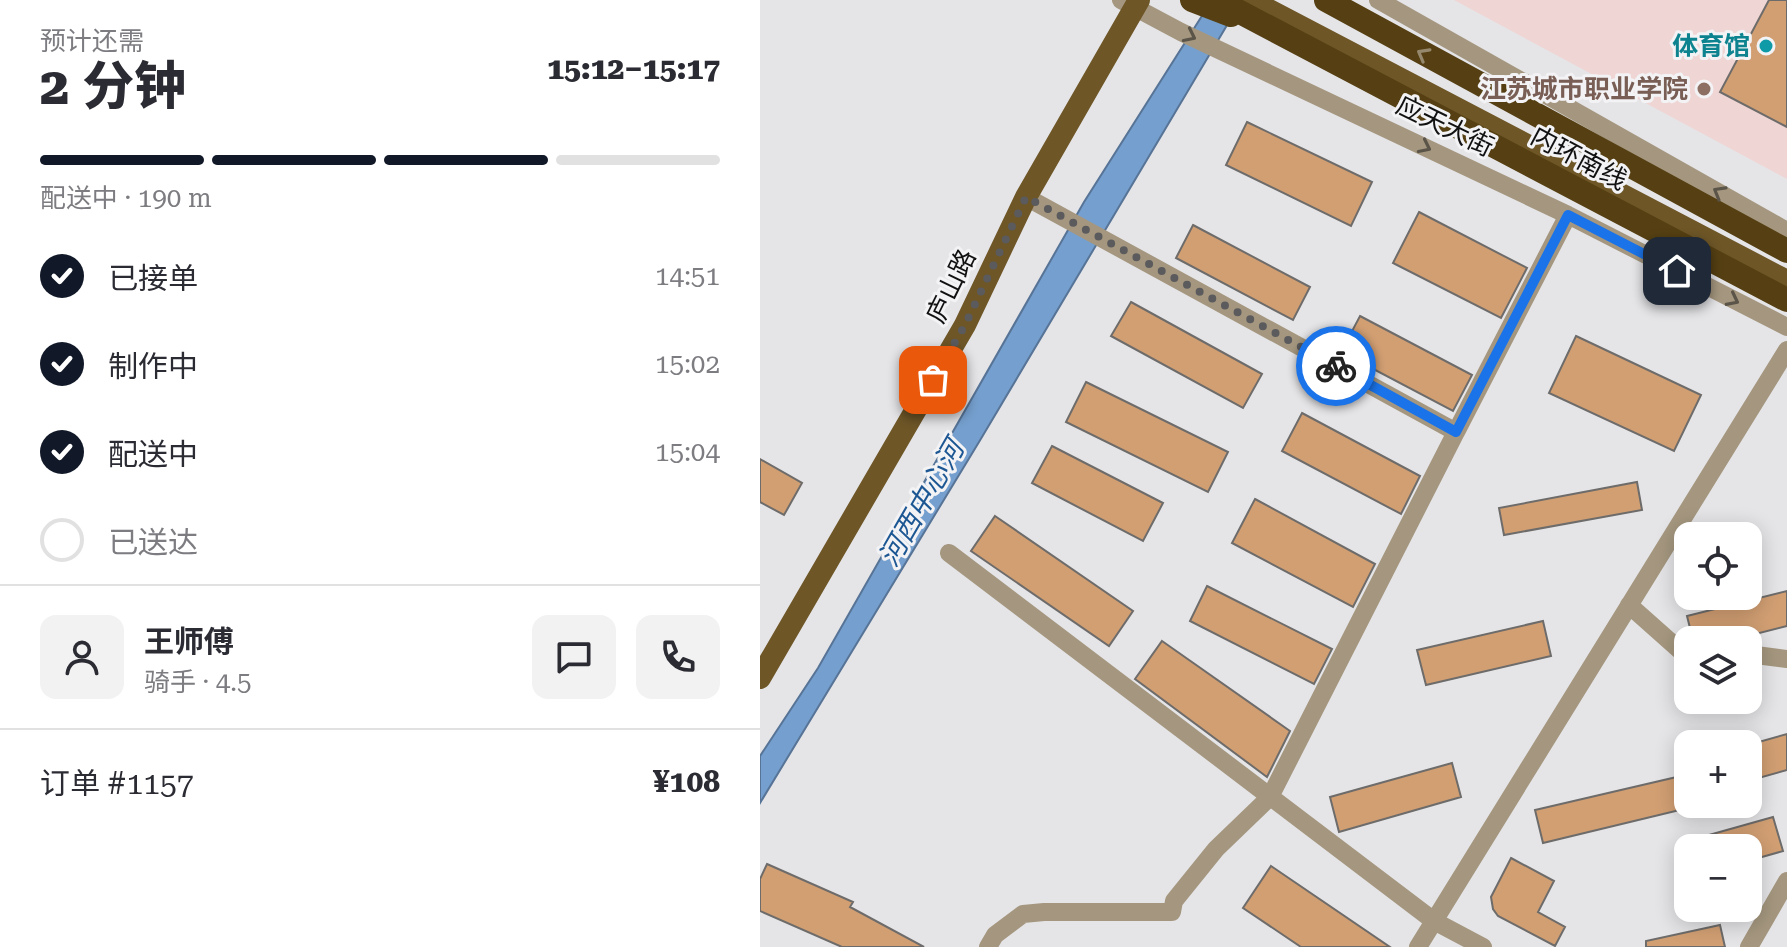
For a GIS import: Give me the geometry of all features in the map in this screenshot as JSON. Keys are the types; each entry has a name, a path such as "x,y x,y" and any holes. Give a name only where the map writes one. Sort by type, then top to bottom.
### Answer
{"highway":[{"path":"1192,0 1292,39"},
{"name":"内环南线","path":"1217,0 1787,300"},
{"name":"内环南线","path":"1326,0 1787,251"}],"main road":[{"name":"应天大街","path":"1250,0 1787,281"},
{"name":"应天大街","path":"1279,0 1787,266"},
{"name":"庐山路","path":"760,678 965,325 1132,2"}],"street":[{"path":"1378,0 1787,231"},
{"name":"应天大街","path":"1132,2 1568,215 1787,327"},
{"path":"1032,200 1456,432"},
{"path":"988,947 995,935 1023,914 1172,912 1174,901 1216,849 1270,797 1568,215"},
{"path":"1418,947 1787,350"},
{"path":"949,553 1434,921 1483,947"},
{"path":"1629,605 1674,645"},
{"path":"1762,656 1787,659"},
{"path":"1749,947 1787,881"}],"shaded area":[{"name":"江苏城市职业学院","path":"1454,0 1787,0 1787,179"}],"water":[{"name":"河西中心河","path":"1212,0 1242,0 760,803 760,756 818,668 1084,202"}],"building":[{"name":"体育馆","path":"1769,0 1787,0 1787,127 1720,92"},
{"path":"1247,122 1372,182 1351,226 1226,165"},
{"path":"1419,212 1527,268 1501,318 1393,263"},
{"path":"1193,225 1310,287 1293,320 1176,258"},
{"path":"1131,302 1262,374 1243,408 1111,336"},
{"path":"1360,316 1472,375 1453,411 1341,352"},
{"path":"1576,336 1701,395 1674,451 1549,393"},
{"path":"1086,382 1228,452 1208,492 1066,422"},
{"path":"1302,413 1420,476 1401,514 1282,451"},
{"path":"1052,446 1163,503 1143,541 1032,483"},
{"path":"760,459 802,483 784,515 760,502"},
{"path":"1637,482 1642,510 1504,535 1499,508"},
{"path":"1255,499 1375,564 1353,607 1232,543"},
{"path":"995,516 1133,611 1109,646 971,551"},
{"path":"1207,586 1332,649 1314,684 1190,621"},
{"path":"1787,591 1787,626 1762,632 1762,626 1690,626 1687,616 1711,610 1762,610 1762,597"},
{"path":"1543,621 1551,656 1426,685 1417,650"},
{"path":"1162,641 1290,731 1267,777 1135,679"},
{"path":"1787,734 1787,770 1762,777 1762,741"},
{"path":"1452,763 1461,797 1339,832 1330,797"},
{"path":"1674,778 1674,811 1543,843 1535,810"},
{"path":"1773,817 1783,851 1762,857 1762,834 1713,834"},
{"path":"1511,858 1554,881 1538,912 1565,927 1555,946 1498,916 1493,909 1491,897"},
{"path":"767,864 853,902 850,907 924,947 842,947 760,911 760,879"},
{"path":"1271,866 1390,947 1301,947 1243,908"},
{"path":"1720,925 1725,947 1646,947 1646,941"}],"way so far":[{"path":"933,380 965,325 1026,197 1336,366"}],"place":[{"name":"体育馆","path":"1766,46"},
{"name":"江苏城市职业学院","path":"1704,89"}],"route":[{"path":"1336,366 1456,432 1568,215 1677,271"}]}
